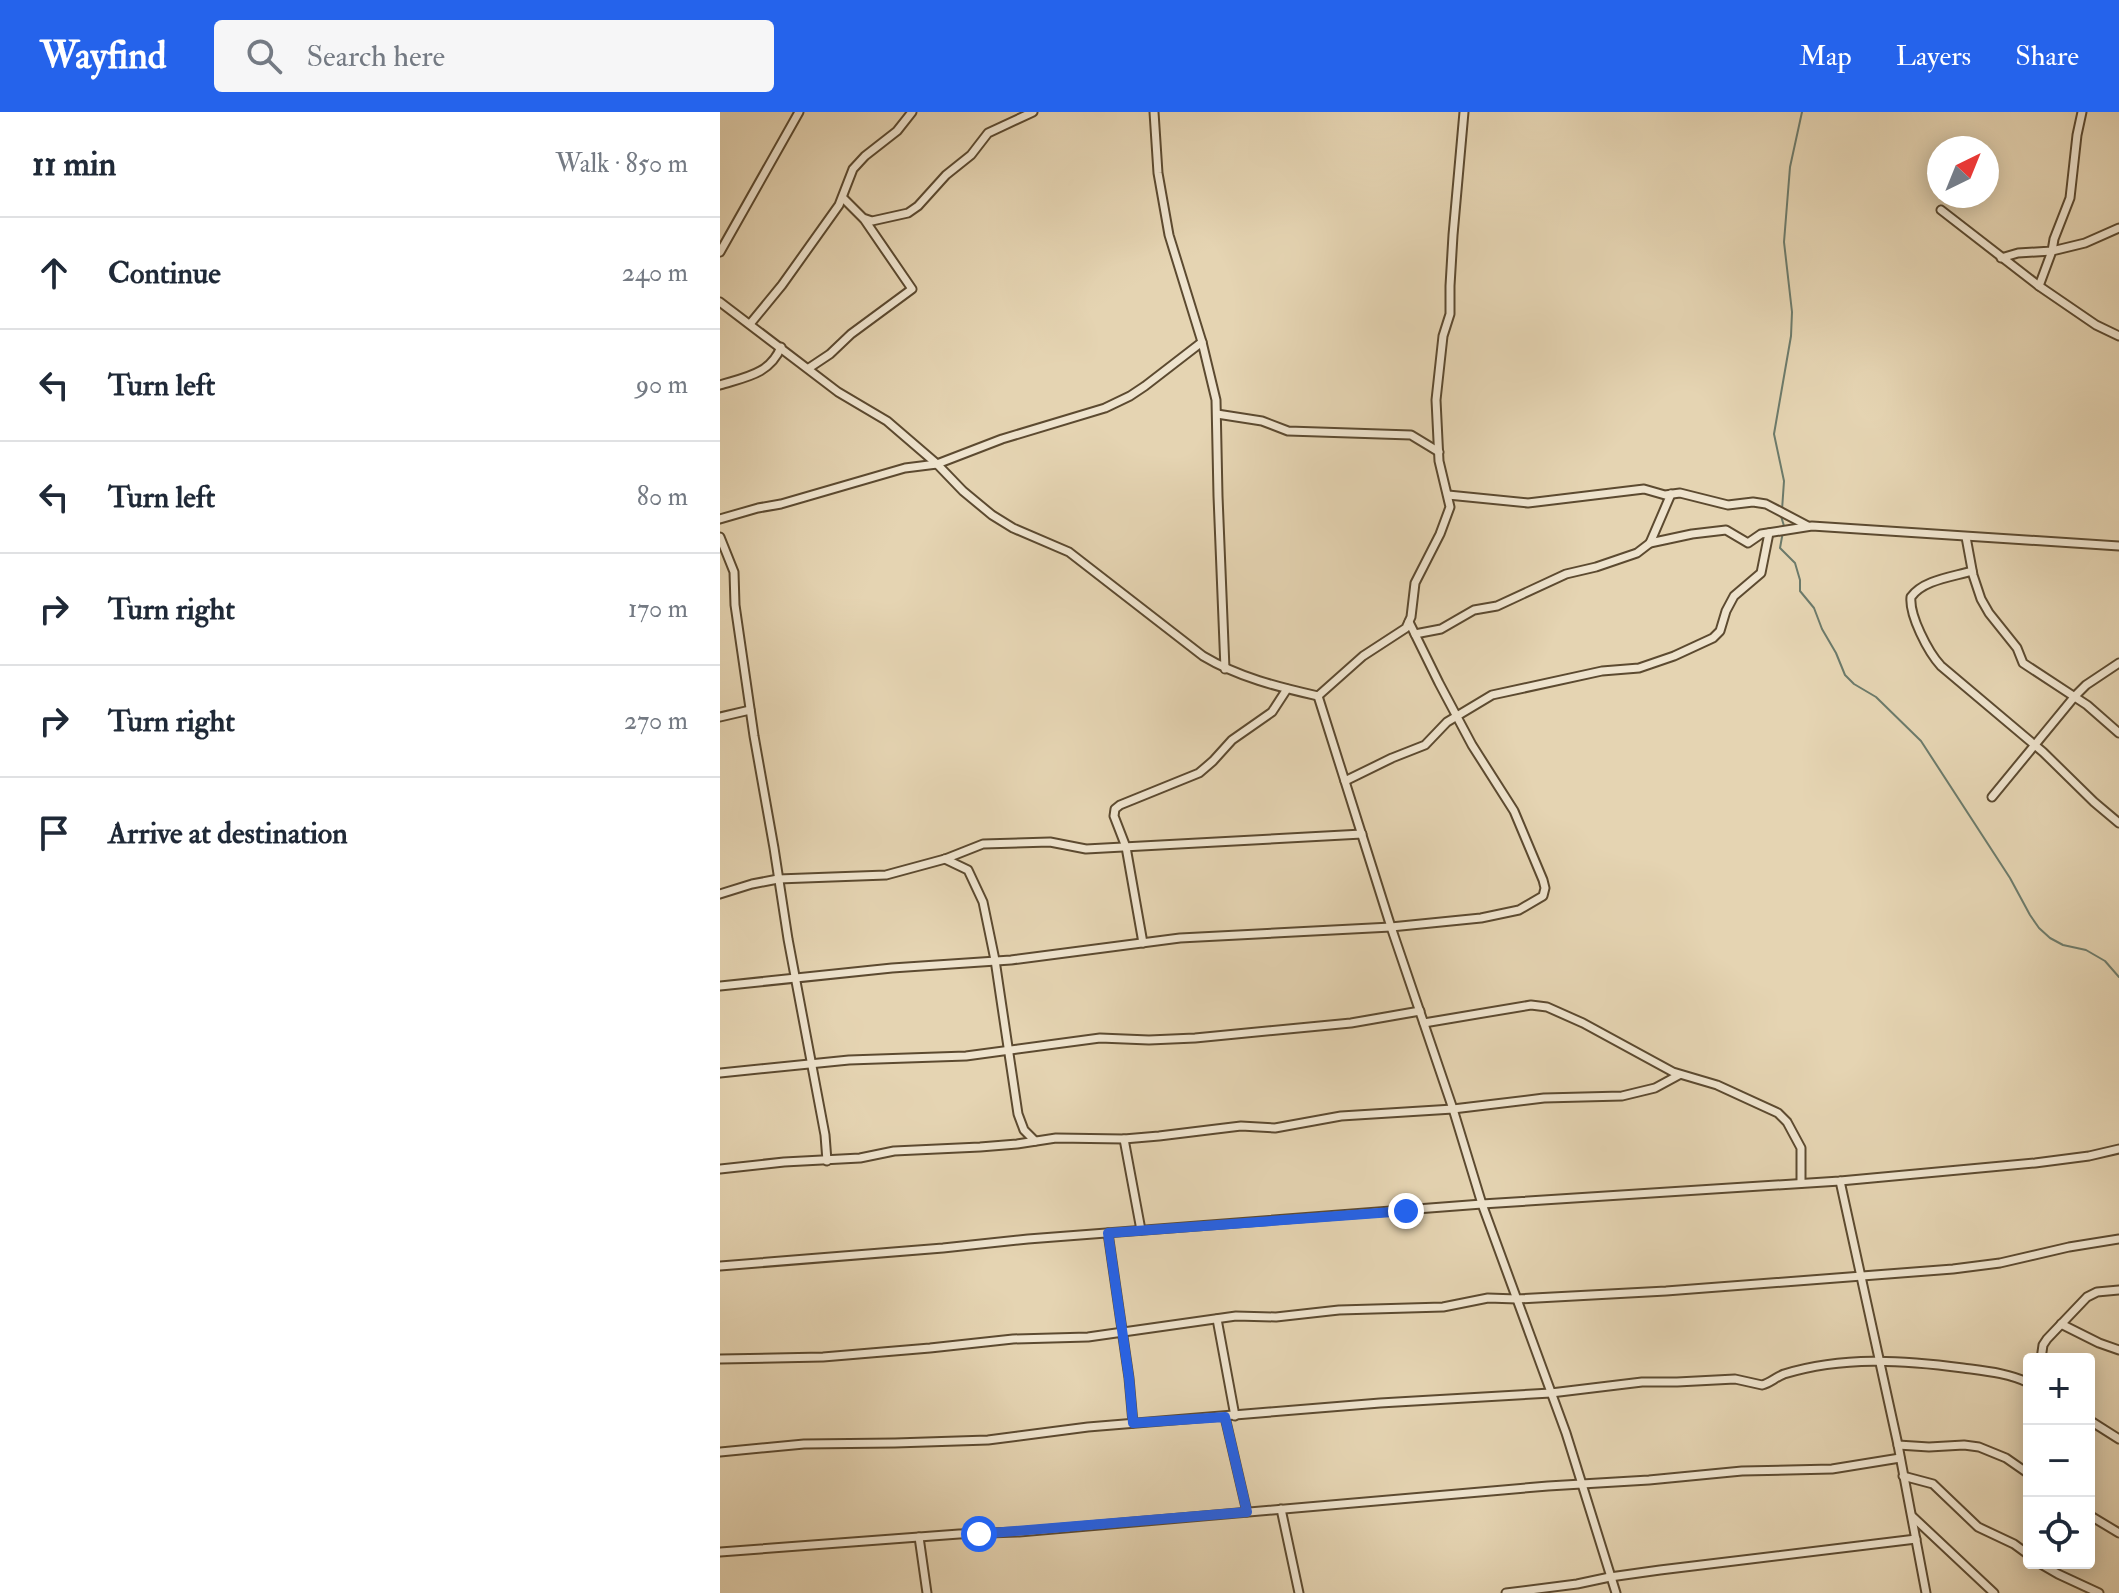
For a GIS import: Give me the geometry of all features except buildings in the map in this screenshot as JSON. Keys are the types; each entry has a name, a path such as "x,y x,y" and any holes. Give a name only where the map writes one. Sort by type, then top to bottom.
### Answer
{"street":[{"path":"720,252 799,112"},
{"path":"750,324 782,285 843,198 853,169 897,131 912,112"},
{"path":"863,218 878,221 912,211 946,175 971,155 988,133 1033,112"},
{"path":"1154,112 1155,147 1169,235 1202,342 1216,400 1225,669"},
{"path":"2039,286 2070,198 2082,112"},
{"path":"1318,696 1363,656 1401,633 1409,622 1415,583 1450,507 1439,452 1436,400 1443,336 1450,314 1462,113"},
{"path":"809,368 912,289 863,218 843,198"},
{"path":"1941,210 2039,286 2096,325 2119,336"},
{"path":"2001,258 2085,243 2119,228"},
{"path":"720,302 848,399 887,421 992,515 1077,557 1203,656 1225,669 1318,696"},
{"path":"720,519 905,468 937,464 1002,439 1105,408 1130,396 1202,342"},
{"path":"720,385 765,369 775,360 781,347"},
{"path":"1217,414 1262,421 1288,431 1411,435 1439,452"},
{"path":"1448,495 1528,503 1640,489 1660,494 1680,493 1728,505 1766,504 1809,526"},
{"path":"1650,543 1671,494"},
{"path":"1415,634 1441,629 1474,610 1503,604 1566,574 1637,553 1650,543 1692,534 1726,530 1748,543 1761,534 1809,526 2119,546"},
{"path":"1345,781 1425,745 1444,724 1492,695 1602,671 1639,668 1705,643 1719,633 1734,596 1761,573 1769,533"},
{"path":"720,537 736,582 735,605 750,710 810,1064 825,1135 827,1161"},
{"path":"1966,537 1981,599 2017,648 2023,663 2098,712 2119,733"},
{"path":"1972,571 1919,588 1911,597 1911,606 1927,645 1937,661 2035,745 2119,823"},
{"path":"720,986 892,968 1047,957 1196,936 1391,927 1481,918 1511,912 1540,900 1545,893 1543,880 1514,811 1472,745 1409,622"},
{"path":"1992,797 2075,696 2119,663"},
{"path":"1143,943 1126,847 1114,816 1117,807 1199,773 1232,740 1272,712 1287,689"},
{"path":"1318,696 1482,1204 1566,1433 1616,1593"},
{"path":"720,717 750,710"},
{"path":"720,894 778,879 876,876 945,859 983,844 1050,842 1086,849 1362,834"},
{"path":"945,859 965,867 984,906 1020,1120 1026,1133 1035,1141"},
{"path":"1424,1023 1531,1005 1543,1006 1594,1028 1679,1075 1717,1085 1783,1117 1802,1151 1801,1183"},
{"path":"720,1073 1008,1051 1100,1038 1195,1038 1351,1023 1420,1011"},
{"path":"720,1169 1056,1138 1124,1139 1241,1126 1275,1128 1341,1116 1453,1109 1544,1098 1628,1095 1655,1088 1679,1075"},
{"path":"1124,1139 1141,1230"},
{"path":"720,1266 1482,1204 1840,1181 2035,1163 2119,1149"},
{"path":"1840,1181 1898,1445 1926,1593"},
{"path":"1108,1233 1133,1423"},
{"path":"720,1359 823,1357 998,1340 1071,1339 1247,1316 1443,1307 1488,1298 1517,1299 1861,1276 2000,1263 2119,1239"},
{"path":"2042,1353 2043,1345 2083,1301 2092,1294 2119,1290"},
{"path":"1217,1319 1235,1416"},
{"path":"2061,1324 2119,1350"},
{"path":"720,1452 804,1444 988,1440 1133,1423 1551,1393 1642,1382 1735,1379 1762,1385 1781,1375 1806,1369 1880,1360 1982,1370 2023,1380"},
{"path":"1225,1417 1247,1512"},
{"path":"2095,1424 2119,1439"},
{"path":"1898,1445 1971,1445 2006,1458 2023,1470"},
{"path":"720,1552 1019,1532 1581,1483 1742,1471 1832,1469 1900,1458"},
{"path":"1903,1476 1933,1484 1978,1527 2023,1551"},
{"path":"1281,1509 1299,1593"},
{"path":"1911,1516 1994,1593"},
{"path":"2095,1519 2119,1533"},
{"path":"919,1537 927,1593"},
{"path":"1506,1593 1916,1539"},
{"path":"2049,1569 2099,1593"}],"waterway":[{"path":"1782,510 1784,481 1774,434 1791,336 1792,312 1784,242 1790,167 1802,112"},
{"path":"1781,516 1784,526 1780,548 1795,563 1800,591 1814,608 1845,675 1876,697 1921,741 2039,928 2063,945 2086,950 2105,961 2119,977"}],"route":[{"path":"979,1534 1247,1512 1225,1417 1133,1423 1108,1233 1406,1211"}]}
